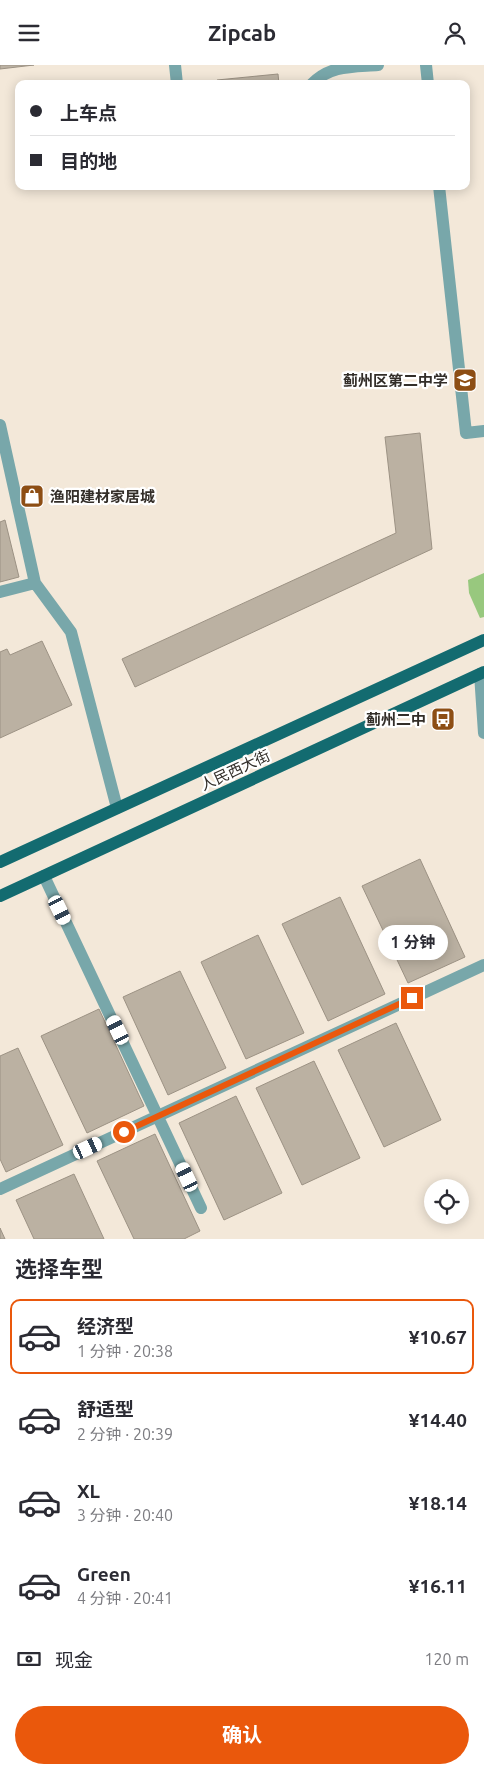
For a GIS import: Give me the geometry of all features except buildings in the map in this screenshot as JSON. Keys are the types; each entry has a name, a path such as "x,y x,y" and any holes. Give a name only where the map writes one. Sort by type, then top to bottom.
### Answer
{"main road":[{"name":"人民西大街","path":"0,861 484,640"},
{"name":"人民西大街","path":"0,896 482,673"}],"street":[{"path":"175,65 177,80"},
{"path":"316,80 324,72 378,65"},
{"path":"426,65 428,80"},
{"path":"439,190 466,433 484,431"},
{"path":"0,425 35,583 71,632 117,808"},
{"path":"0,592 35,583"},
{"path":"482,673 484,733"},
{"path":"44,876 159,1115 201,1208"},
{"path":"0,1189 484,965"}],"green space":[{"path":"484,573 484,617 480,618 469,593 468,580"}],"place":[{"name":"蓟州区第二中学","path":"465,380"},
{"name":"渔阳建材家居城","path":"32,496"},
{"name":"蓟州二中","path":"443,719"}],"route":[{"path":"124,1132 412,998"}]}
